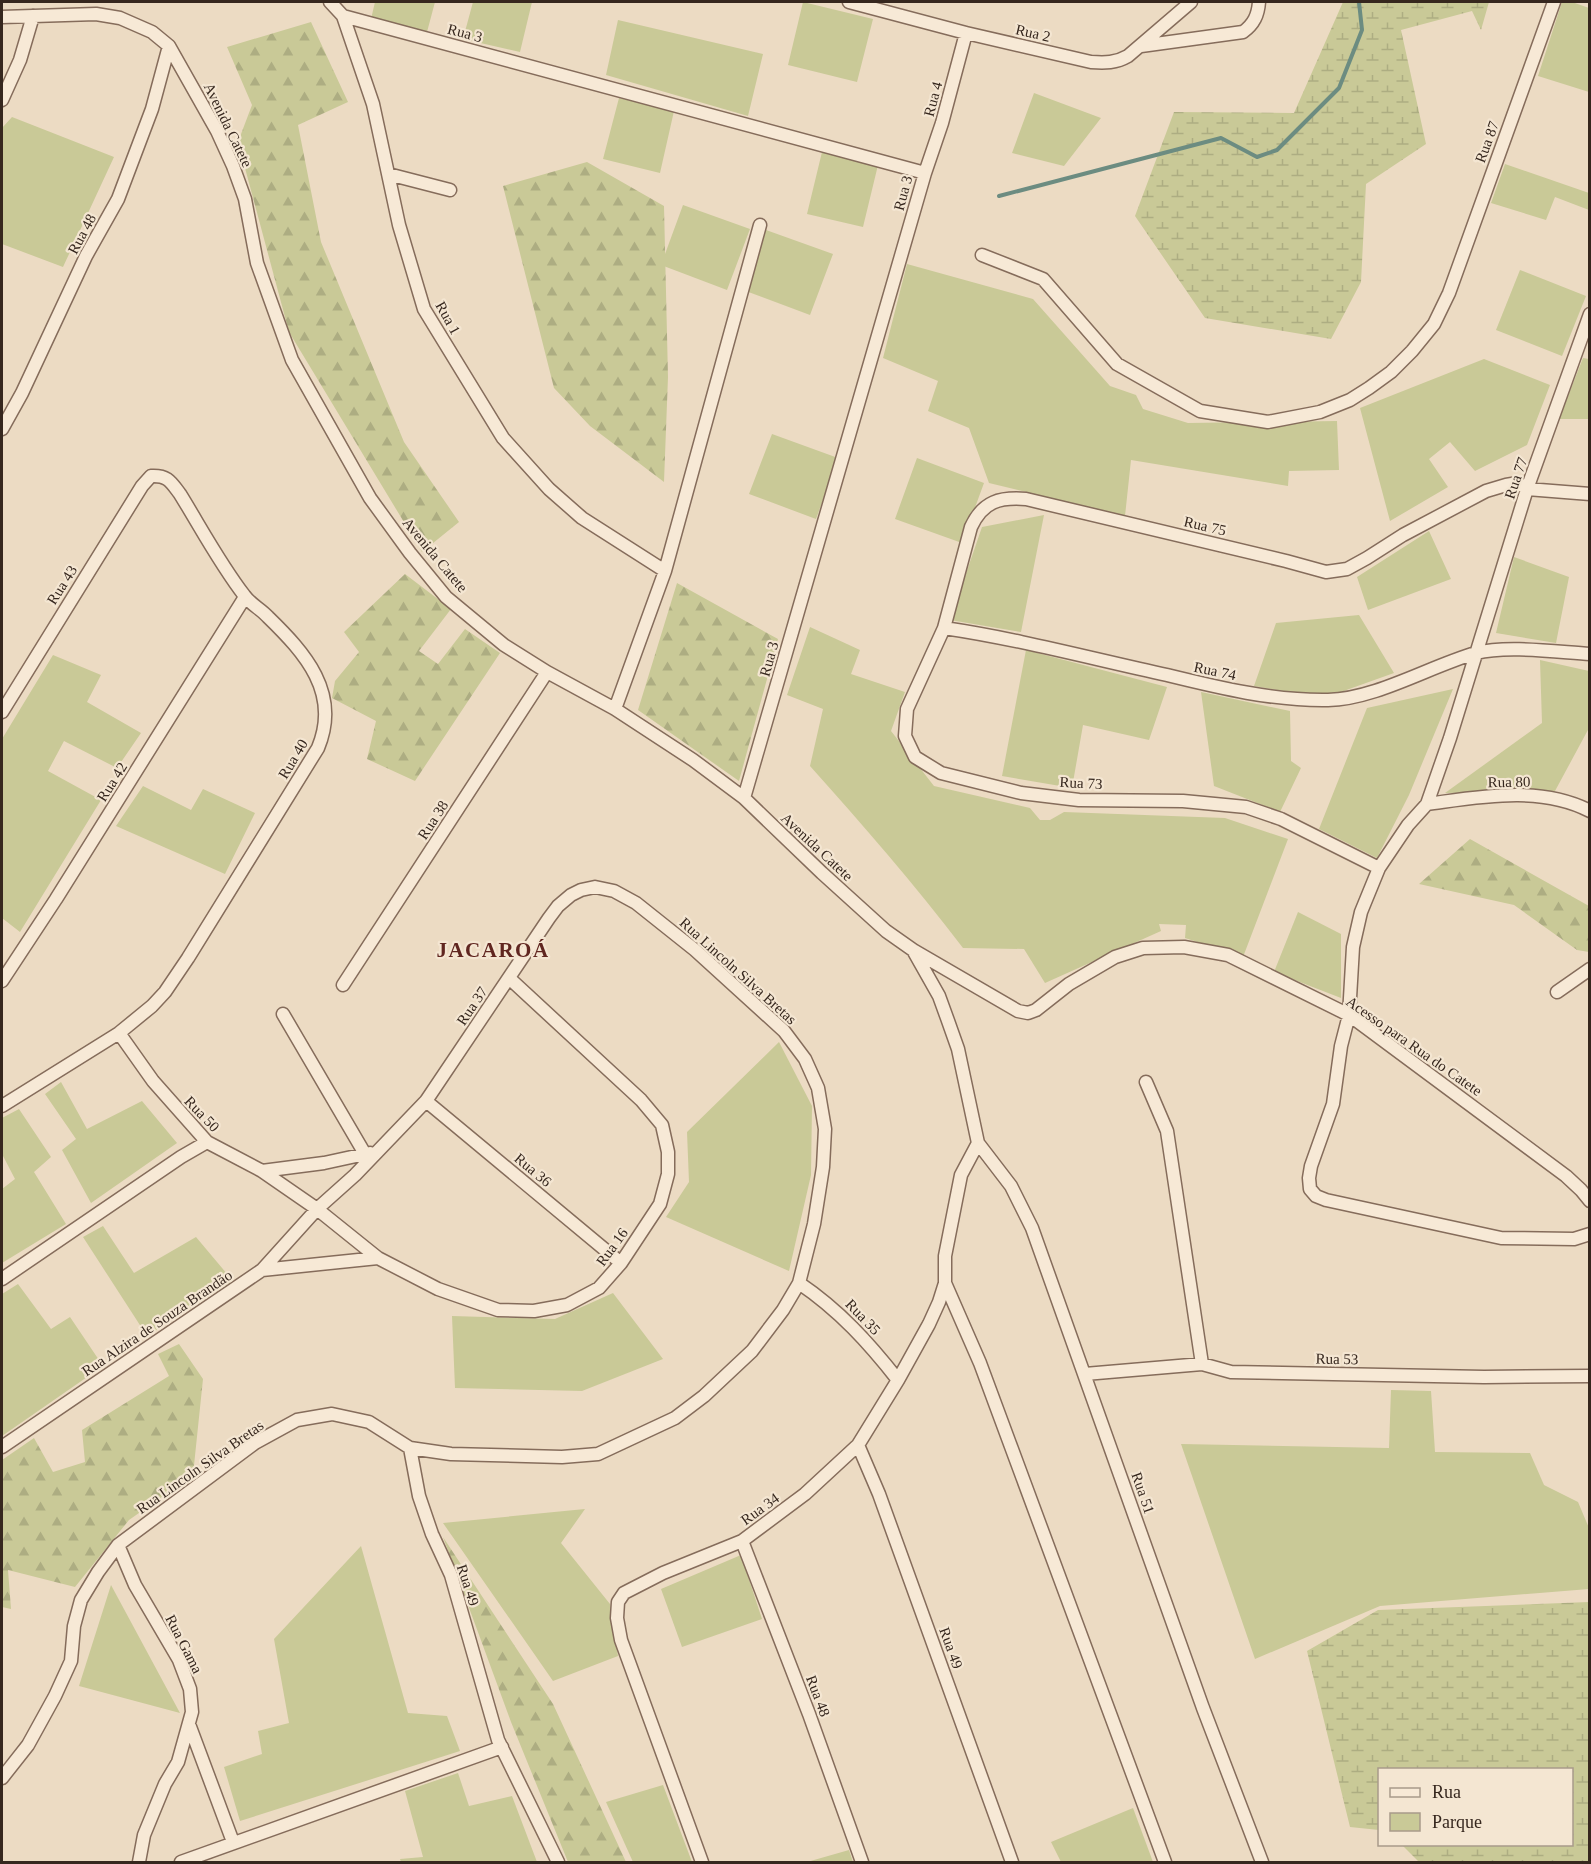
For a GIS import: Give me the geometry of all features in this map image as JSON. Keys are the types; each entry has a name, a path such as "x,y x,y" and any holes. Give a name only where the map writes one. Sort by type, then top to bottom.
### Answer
{"street":[{"name":"Rua 1","path":"330,2 343,16 373,105 399,225 424,309 503,438 549,489 582,518 665,572"},
{"name":"Rua 2","path":"849,2 966,33 1098,63 1121,61 1191,2"},
{"path":"1141,46 1243,32 1250,27 1256,17 1259,2"},
{"name":"Rua 87","path":"982,255 1043,279 1117,364 1200,411 1268,422 1320,412 1350,400 1391,372 1434,324 1449,293 1554,2"},
{"name":"Avenida Catete","path":"2,17 96,14 120,18 152,32 169,46 217,131 233,166 245,199 257,263 292,360 370,498 410,553 446,597 504,645 547,672 615,709 693,760 744,798 886,931 913,950 939,996 951,1028 978,1143"},
{"path":"2,100 20,60 33,16"},
{"name":"Rua 3","path":"343,16 925,173 744,798"},
{"name":"Rua 4","path":"925,173 942,123 966,33"},
{"name":"Rua 48","path":"2,429 22,393 86,256 118,199 152,108 169,46"},
{"path":"388,174 450,190"},
{"path":"615,709 665,572 760,225"},
{"name":"Rua 77","path":"1477,653 1527,489 1584,345 1590,314"},
{"name":"Rua 40","path":"2,1106 119,1033 152,1006 165,992 306,768 324,733 327,717 326,699 299,648 266,614 245,597 170,481 161,475 151,476"},
{"name":"Rua 43","path":"2,712 131,502 151,476"},
{"name":"Rua 75","path":"944,628 971,527 977,514 989,505 1008,497 1026,499 1326,572 1347,568 1367,558 1403,535 1486,490 1518,483 1527,489"},
{"path":"1527,489 1590,494"},
{"name":"Rua 42","path":"2,981 245,597"},
{"name":"Rua 74","path":"944,628 998,636 1228,690 1297,700 1332,700 1387,687 1477,653 1499,650 1590,654"},
{"name":"Rua 73","path":"944,628 907,709 905,736 915,757 941,773 1021,794 1079,800 1183,801 1246,807 1281,819 1379,868"},
{"path":"1477,653 1427,804 1408,825 1379,868 1361,912 1353,947 1349,1015 1341,1046 1333,1104 1311,1166 1311,1189 1316,1196 1326,1200 1501,1238 1574,1239 1590,1234"},
{"name":"Rua 38","path":"343,985 547,672"},
{"name":"Rua 80","path":"1427,804 1515,795 1546,797 1590,811"},
{"name":"Rua 37","path":"317,1209 340,1190 426,1101 558,906 571,895 595,887"},
{"name":"Rua Lincoln Silva Bretas","path":"2,1778 28,1745 55,1696 72,1660 74,1626 81,1600 118,1545 255,1443 297,1420 332,1414 369,1422 410,1448 451,1454 562,1457 598,1454 675,1418 704,1396 752,1351 783,1310 800,1283 814,1224 823,1167 825,1129 818,1088 805,1059 784,1031 695,950 636,903 614,891 595,887"},
{"name":"Acesso para Rua do Catete","path":"913,950 1018,1011 1028,1013 1036,1011 1069,984 1115,957 1143,948 1184,947 1228,955 1349,1015 1566,1176 1590,1201"},
{"path":"1557,992 1581,973 1590,969"},
{"name":"Rua 16","path":"317,1209 378,1258 438,1289 498,1311 534,1311 567,1305 599,1288 621,1263 660,1204 668,1174 668,1152 662,1125 641,1100 509,978"},
{"path":"283,1014 365,1154"},
{"name":"Rua 50","path":"119,1033 153,1081 192,1128 207,1142 262,1171 317,1209"},
{"path":"1146,1083 1167,1131 1202,1364"},
{"name":"Rua 36","path":"426,1101 621,1263"},
{"path":"2,1279 181,1157 207,1142"},
{"name":"Rua 34","path":"702,1863 621,1640 617,1618 618,1602 624,1593 663,1573 742,1540 805,1494 858,1445 929,1324 945,1283 945,1256 961,1175 978,1143"},
{"name":"Rua 51","path":"978,1143 1011,1186 1032,1228 1203,1708 1262,1863"},
{"path":"262,1171 324,1163 379,1150"},
{"name":"Rua Alzira de Souza Brandão","path":"2,1447 262,1270 317,1209"},
{"path":"262,1270 378,1258"},
{"name":"Rua 35","path":"800,1283 825,1300 848,1321 898,1380"},
{"path":"945,1283 980,1364 1165,1863"},
{"name":"Rua 53","path":"1085,1374 1202,1364 1231,1372 1484,1377 1590,1376"},
{"name":"Rua 49","path":"858,1445 879,1494 1012,1863"},
{"name":"Rua 49","path":"410,1448 418,1496 451,1575 502,1747 558,1863"},
{"name":"Rua 48","path":"742,1540 809,1714 862,1863"},
{"name":"Rua Gama","path":"118,1545 135,1585 178,1660 190,1689 192,1712 178,1762 165,1784 144,1835 139,1863"},
{"path":"189,1724 233,1842"},
{"path":"181,1863 233,1842 502,1747"}],"green space":[{"path":"375,2 435,2 427,32 371,19"},
{"path":"473,2 532,2 520,52 463,39"},
{"path":"803,2 873,19 857,82 788,65"},
{"path":"1343,2 1489,2 1481,30 1472,11 1401,30 1426,144 1366,184 1361,282 1331,339 1205,318 1135,216 1174,112 1294,113"},
{"path":"1562,2 1572,2 1589,8 1589,92 1538,76"},
{"path":"618,20 763,54 748,116 606,75"},
{"path":"311,22 348,102 298,125 321,242 404,442 459,522 422,552 289,332 238,142 252,105 227,47"},
{"path":"1034,93 1101,118 1064,166 1012,153"},
{"path":"619,98 674,111 660,173 603,159"},
{"path":"12,117 114,157 63,267 2,244 2,128"},
{"path":"822,152 878,165 863,227 807,214"},
{"path":"587,162 664,206 668,377 664,482 590,426 554,388 503,186"},
{"path":"1505,164 1589,193 1589,210 1555,197 1546,220 1491,203"},
{"path":"683,205 750,229 727,290 661,265"},
{"path":"766,230 833,254 810,315 743,290"},
{"path":"907,264 1033,299 1110,386 1136,395 1143,409 1188,423 1337,421 1339,470 1289,471 1288,486 1131,460 1125,516 989,483 969,428 928,411 938,381 883,358"},
{"path":"1520,270 1586,296 1562,356 1496,330"},
{"path":"1583,358 1589,359 1589,419 1559,419"},
{"path":"1484,359 1550,385 1527,445 1475,471 1450,442 1429,459 1448,487 1390,521 1360,408"},
{"path":"772,434 838,458 816,519 749,494"},
{"path":"917,458 984,483 962,543 895,519"},
{"path":"1044,515 1021,632 950,620 982,527"},
{"path":"1429,531 1451,579 1368,610 1357,577"},
{"path":"1514,557 1569,577 1556,643 1496,633"},
{"path":"405,574 451,609 419,651 438,664 465,629 500,653 415,781 367,759 376,721 332,698 335,681 359,652 344,632"},
{"path":"677,583 778,639 739,781 638,710"},
{"path":"1359,615 1394,673 1324,698 1254,686 1276,623"},
{"path":"810,627 860,650 851,674 905,692 891,731 934,786 1030,808 1040,820 1050,820 1064,812 1225,818 1288,839 1243,957 1185,938 1186,925 1159,924 1161,931 1045,983 1024,949 963,948 926,901 810,766 823,709 787,695"},
{"path":"1026,650 1167,687 1149,740 1083,725 1072,788 1002,776"},
{"path":"53,655 101,675 87,702 141,733 117,768 64,741 48,771 101,800 20,932 2,918 2,739"},
{"path":"1540,660 1589,671 1589,728 1555,791 1445,793 1542,723"},
{"path":"1453,689 1409,795 1377,858 1319,829 1367,708"},
{"path":"1201,692 1290,711 1291,761 1301,768 1280,812 1214,786"},
{"path":"143,786 191,810 203,789 255,813 225,874 116,826"},
{"path":"1470,839 1589,906 1589,952 1577,950 1514,905 1419,884"},
{"path":"1298,912 1341,934 1341,998 1274,972"},
{"path":"779,1042 812,1106 811,1175 789,1271 666,1217 689,1182 687,1132"},
{"path":"61,1082 87,1129 142,1101 177,1143 91,1203 62,1150 76,1139 45,1094"},
{"path":"19,1109 51,1157 34,1172 66,1224 2,1263 2,1189 15,1179 2,1154 2,1118"},
{"path":"103,1226 134,1273 196,1237 233,1281 147,1336 83,1237"},
{"path":"18,1284 51,1329 70,1317 103,1366 2,1436 2,1294"},
{"path":"613,1293 663,1359 582,1391 455,1388 452,1316 555,1319"},
{"path":"179,1344 203,1379 193,1475 129,1520 75,1587 8,1570 11,1609 2,1607 2,1460 34,1438 53,1472 85,1462 82,1430 169,1376 158,1354"},
{"path":"1391,1390 1431,1391 1435,1452 1530,1453 1544,1485 1578,1502 1589,1528 1589,1589 1380,1606 1255,1659 1181,1444 1389,1448"},
{"path":"585,1509 561,1543 610,1604 618,1656 553,1681 443,1523"},
{"path":"443,1537 553,1704 626,1862 568,1862 511,1722"},
{"path":"361,1546 408,1713 447,1716 460,1751 240,1821 224,1767 262,1754 258,1731 289,1723 274,1639"},
{"path":"741,1555 762,1619 682,1647 661,1589"},
{"path":"111,1585 180,1713 79,1686"},
{"path":"1589,1602 1589,1862 1419,1862 1403,1846 1573,1846 1573,1768 1378,1768 1378,1830 1350,1827 1307,1651 1378,1610"},
{"path":"458,1773 469,1806 512,1796 537,1862 401,1862 400,1859 423,1857 405,1791"},
{"path":"663,1785 692,1862 633,1862 606,1802"},
{"path":"1133,1808 1153,1862 1061,1862 1051,1842"},
{"path":"849,1850 853,1862 807,1862"}],"waterway":[{"path":"999,196 1221,138 1257,157 1277,150 1339,88 1362,30 1359,2"}],"district":[{"name":"JACAROÁ","path":"493,950"}]}
